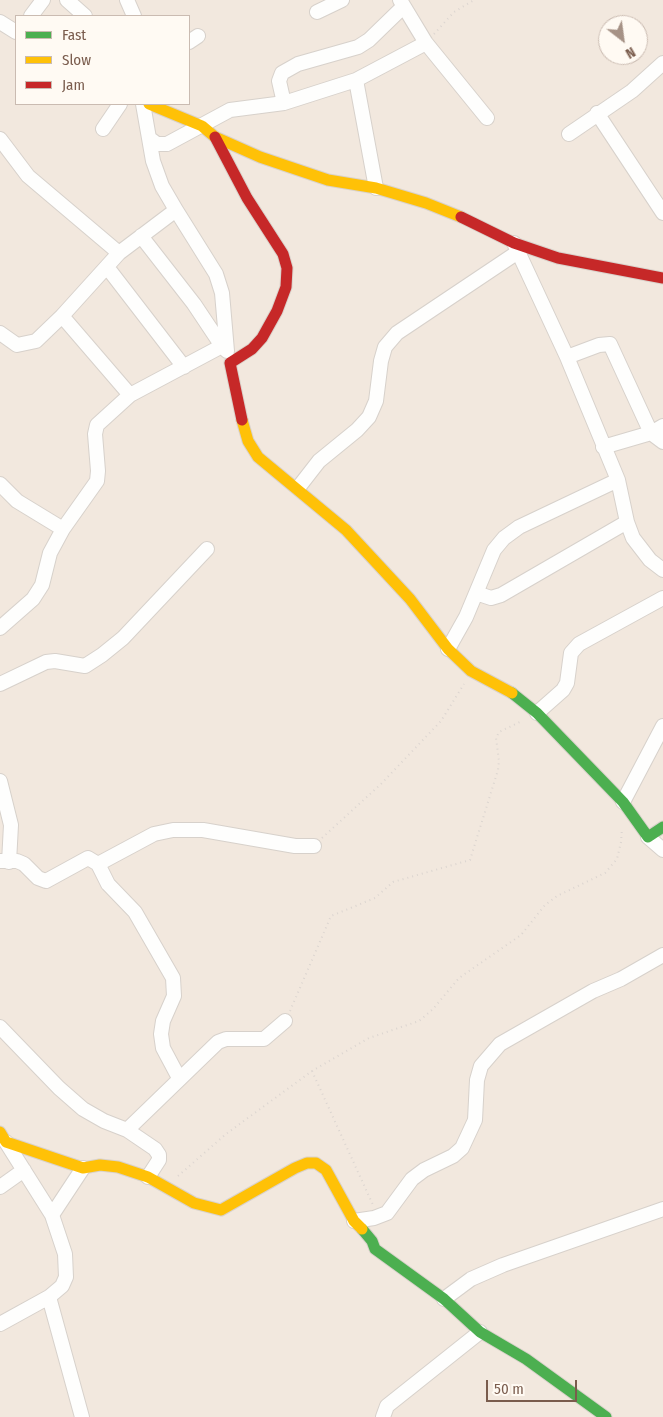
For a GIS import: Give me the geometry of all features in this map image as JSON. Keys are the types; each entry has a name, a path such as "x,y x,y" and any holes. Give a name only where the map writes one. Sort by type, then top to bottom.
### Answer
{"street":[{"path":"32,15 43,0"},
{"path":"67,0 84,15"},
{"path":"317,12 342,0"},
{"path":"284,103 279,81 282,73 298,64 358,47 369,40 401,3 426,43 486,118"},
{"path":"0,22 15,31"},
{"path":"149,138 157,144 167,144 230,110 284,103 356,80 426,43"},
{"path":"569,134 597,113 632,91 663,63"},
{"path":"356,80 376,188"},
{"path":"103,129 119,105"},
{"path":"142,105 153,161 162,186 216,274 222,293 226,353 236,399 248,441 258,457 276,474 298,488 346,530 410,599 448,649 471,671 518,696 537,713 623,802 648,837 663,850"},
{"path":"151,105 202,126 215,138 260,157 328,180 376,188 426,203 482,226 516,248 663,278"},
{"path":"597,113 663,212"},
{"path":"0,628 33,599 42,585 50,553 63,529 97,481 98,471 94,434 97,425 130,395 157,379 184,367 226,353 252,349 262,338 277,312 286,287 287,268 283,254 246,198 215,138"},
{"path":"0,139 28,176 119,253"},
{"path":"0,333 17,345 26,345 36,341 62,316 119,253 176,210"},
{"path":"141,236 194,304 226,353"},
{"path":"516,248 567,357 618,480 627,522 633,538 650,560 663,570"},
{"path":"298,488 319,461 357,430 369,417 376,401 381,361 385,347 397,333 516,248"},
{"path":"107,267 184,367"},
{"path":"62,316 130,395"},
{"path":"567,357 600,345 610,344 663,442"},
{"path":"603,447 657,429"},
{"path":"448,649 466,617 494,550 504,538 519,527 618,480"},
{"path":"0,484 18,501 63,529"},
{"path":"476,593 491,598 501,595 627,522"},
{"path":"0,684 46,662 55,661 85,666 102,655 123,638 207,550"},
{"path":"537,713 564,690 567,683 571,652 579,644 663,598"},
{"path":"623,802 663,726"},
{"path":"0,781 11,825 4,862 24,864 38,878 46,881 88,858 98,864 108,884 135,912 173,978 174,996 163,1021 161,1034 163,1048 179,1078"},
{"path":"648,837 663,827"},
{"path":"98,864 154,834 173,830 203,830 295,846 314,846"},
{"path":"354,1221 387,1213 412,1179 424,1170 453,1156 462,1148 475,1120 477,1080 481,1066 500,1044 593,991 621,979 663,956"},
{"path":"127,1130 218,1042 226,1039 264,1039 285,1021"},
{"path":"0,1027 59,1088 83,1109 104,1121 127,1130 158,1152 159,1160 148,1177"},
{"path":"3,1137 83,1168 115,1166 148,1177 194,1203 221,1210 295,1168 316,1163 326,1170 354,1221 372,1241 375,1249 444,1299 480,1332 526,1359 606,1417"},
{"path":"0,1324 49,1296 62,1286 66,1277 65,1254 52,1215 3,1137"},
{"path":"52,1215 83,1168"},
{"path":"0,1187 24,1170"},
{"path":"444,1299 471,1279 503,1265 663,1209"},
{"path":"49,1296 82,1417"},
{"path":"384,1417 387,1406 480,1332"}],"path":[{"path":"426,43 454,12 474,0"},
{"path":"314,846 381,784 441,721 458,696 471,671"},
{"path":"285,1021 332,916 375,898 394,882 470,860 498,770 499,761 496,738 499,732 537,713"},
{"path":"168,1187 226,1134 312,1071 369,1038 419,1021 433,1009 460,978 521,935 545,905 557,896 605,873 616,859 621,842 622,826"},
{"path":"312,1071 378,1216"}],"shaded area":[{"path":"0,0 663,0 663,1417 0,1417"}],"traffic: fast":[{"path":"512,693 537,713 623,802 648,837 663,827"},
{"path":"362,1229 372,1241 375,1249 444,1299 480,1332 526,1359 606,1417"}],"traffic: slow":[{"path":"151,105 202,126 215,137 260,157 328,180 376,188 426,203 461,217"},
{"path":"242,420 248,441 258,457 346,530 410,599 448,649 471,671 512,693"},
{"path":"0,1132 6,1142 83,1168 100,1165 118,1167 148,1177 194,1203 221,1210 295,1168 307,1163 316,1163 326,1170 354,1221 362,1229"}],"traffic: jam":[{"path":"215,137 247,198 283,254 287,268 286,287 277,311 262,338 252,349 230,363 242,420"},
{"path":"461,217 514,243 558,258 663,278"}]}
